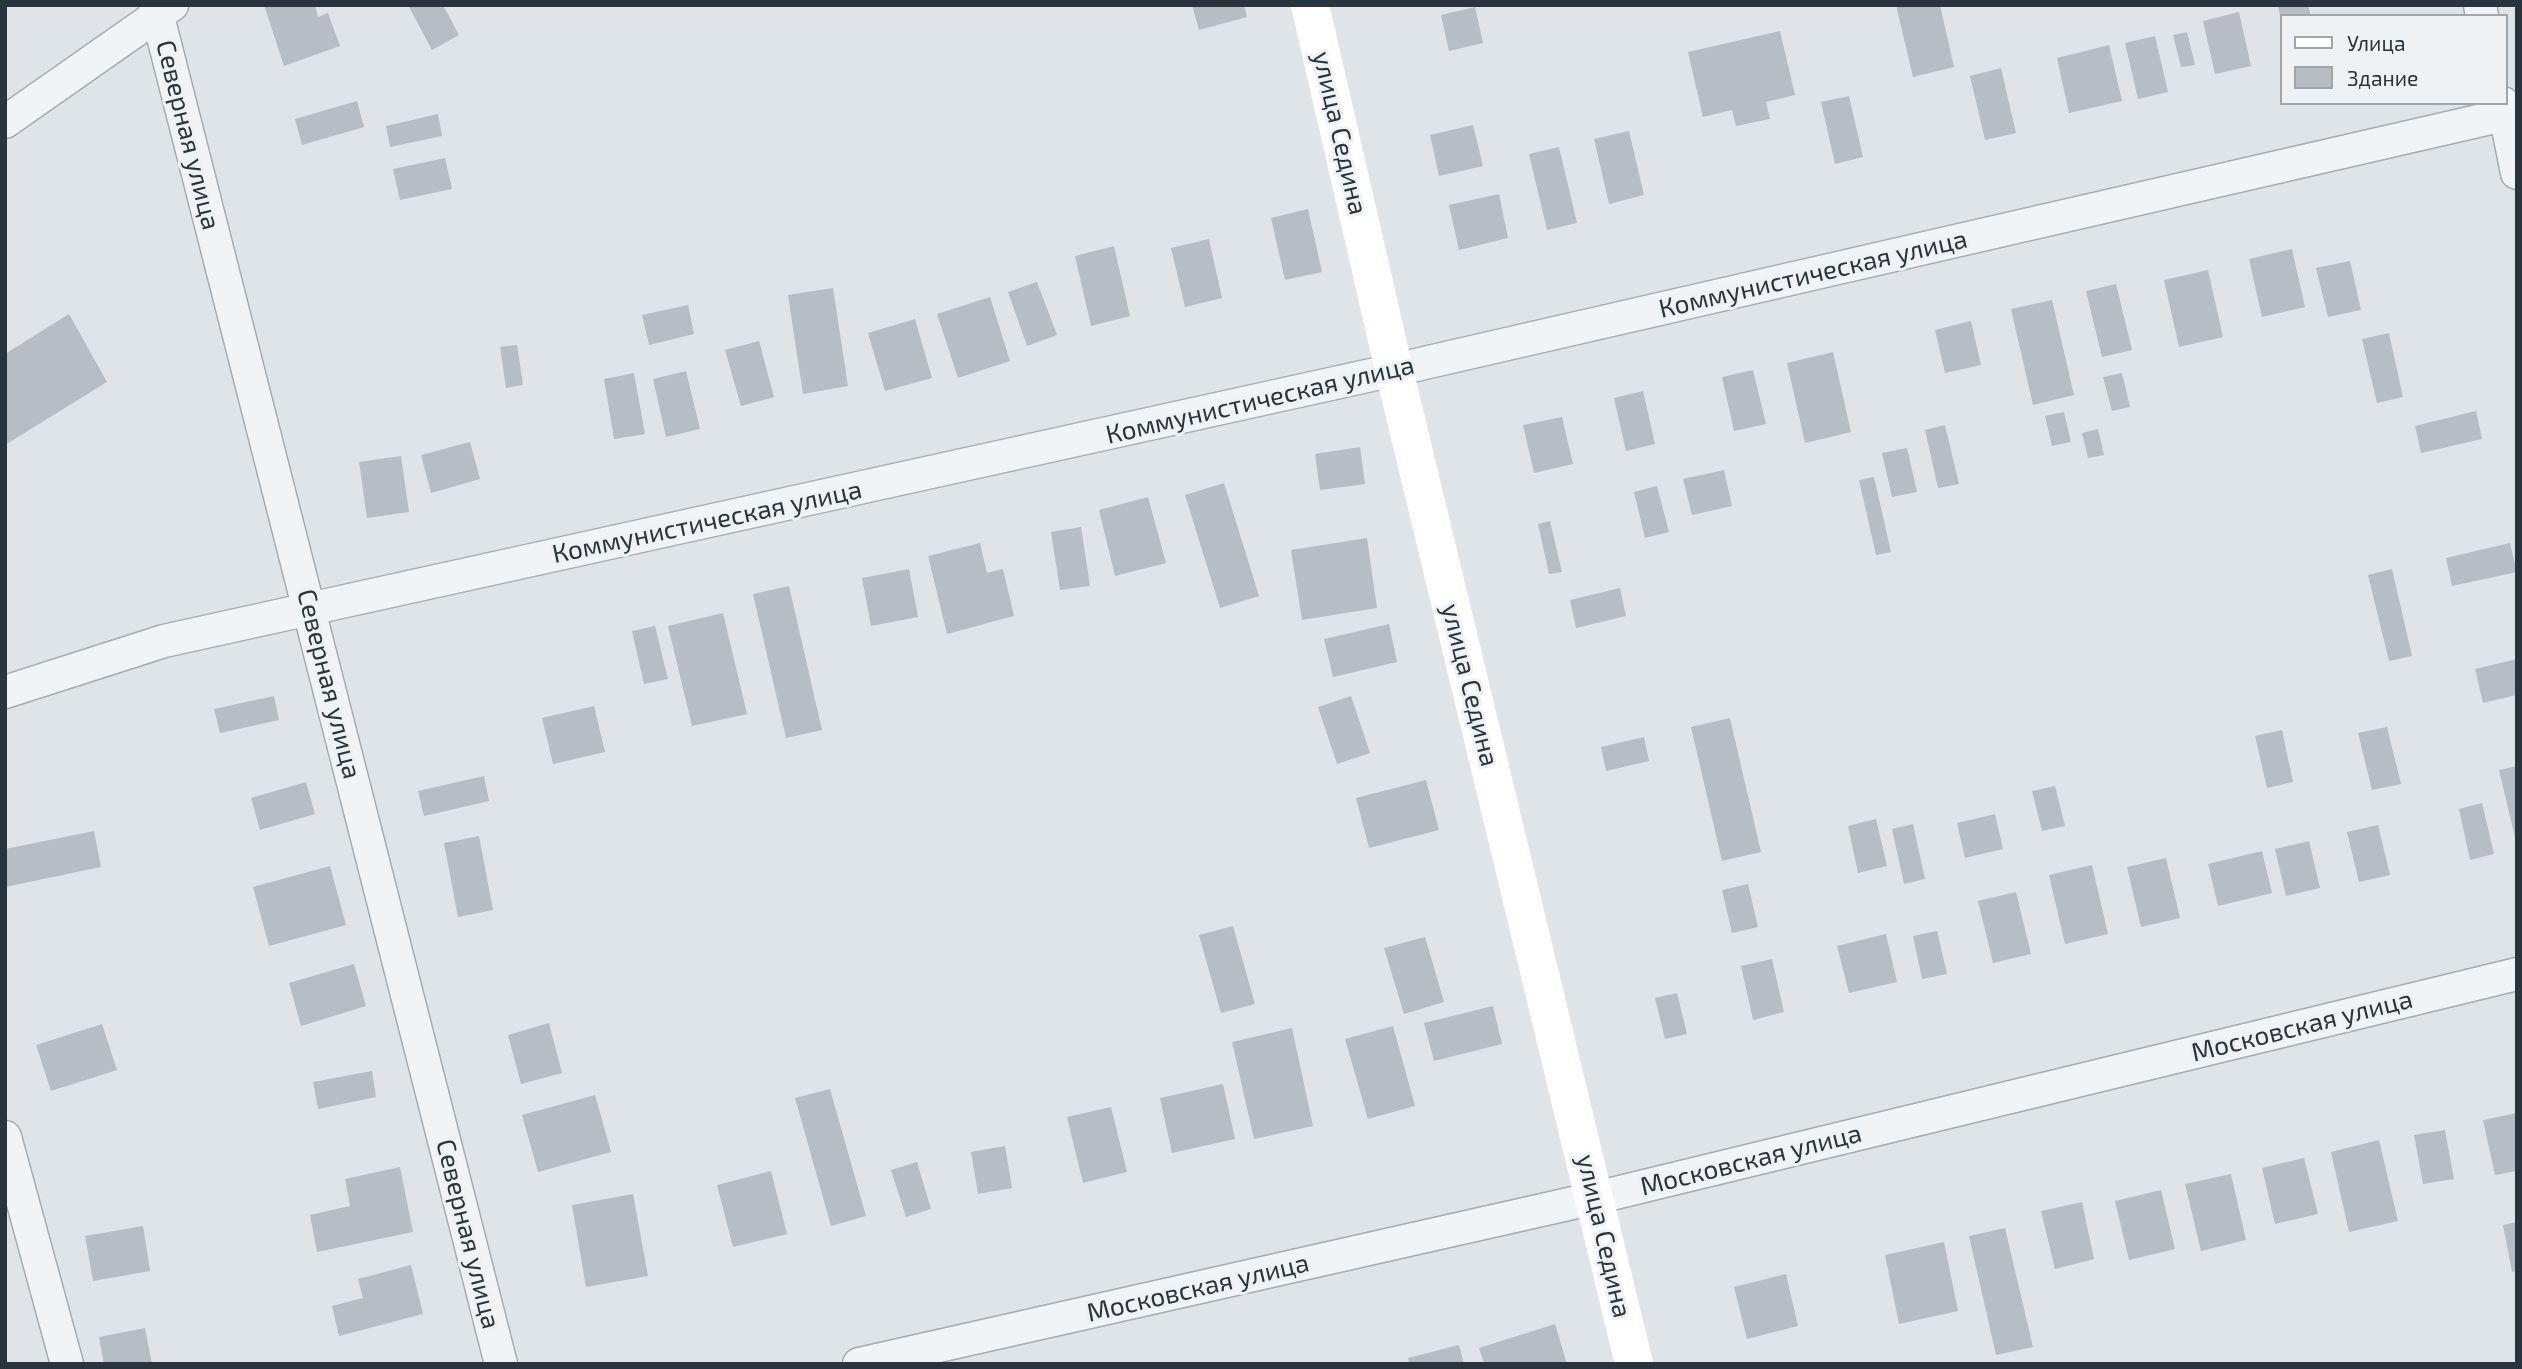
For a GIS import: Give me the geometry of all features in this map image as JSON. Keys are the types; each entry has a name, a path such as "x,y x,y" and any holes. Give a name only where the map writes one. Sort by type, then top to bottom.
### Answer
{"main road":[{"name":"улица Седина","path":"1310,5 1394,370 1634,1364"}],"street":[{"path":"5,122 162,8"},
{"name":"Северная улица","path":"162,8 501,1364"},
{"name":"Коммунистическая улица","path":"5,692 164,641 1394,370 2508,110"},
{"path":"2508,110 2517,173"},
{"name":"Московская улица","path":"859,1364 1595,1198 2517,974"},
{"path":"5,1137 67,1364"}],"building":[{"path":"264,5 315,5 318,17 328,13 340,46 284,66"},
{"path":"408,5 443,5 459,35 432,50"},
{"path":"1192,5 1244,5 1247,17 1199,30"},
{"path":"1896,5 1940,5 1954,67 1913,77"},
{"path":"2278,5 2308,5 2310,14 2280,14"},
{"path":"1475,7 1483,43 1449,51 1441,15"},
{"path":"2239,12 2251,66 2215,74 2203,21"},
{"path":"1780,31 1795,95 1766,102 1770,119 1736,126 1732,110 1703,117 1688,52"},
{"path":"2187,32 2195,65 2181,67 2173,35"},
{"path":"2155,36 2168,92 2138,99 2125,43"},
{"path":"2109,45 2122,101 2069,113 2057,58"},
{"path":"2001,68 2016,133 1985,140 1970,76"},
{"path":"1849,96 1863,157 1835,164 1821,102"},
{"path":"357,101 364,127 302,145 295,119"},
{"path":"438,114 442,136 390,147 386,126"},
{"path":"1473,125 1483,166 1439,176 1430,135"},
{"path":"1629,131 1644,195 1609,204 1594,139"},
{"path":"1559,147 1577,223 1547,230 1529,154"},
{"path":"445,158 452,189 400,200 393,169"},
{"path":"1499,194 1508,238 1459,250 1449,205"},
{"path":"1308,209 1322,272 1285,280 1271,218"},
{"path":"1209,239 1222,298 1185,307 1171,248"},
{"path":"1114,246 1130,316 1091,326 1075,256"},
{"path":"2292,249 2305,307 2262,317 2249,259"},
{"path":"2350,261 2361,310 2328,317 2316,268"},
{"path":"2208,270 2223,337 2179,347 2164,280"},
{"path":"1037,282 1057,335 1027,346 1008,292"},
{"path":"2116,284 2132,350 2102,357 2086,291"},
{"path":"833,288 848,386 803,394 788,295"},
{"path":"990,297 1010,361 958,378 937,314"},
{"path":"2052,300 2074,395 2033,405 2011,309"},
{"path":"688,305 694,334 649,345 642,315"},
{"path":"69,314 107,382 5,445 5,354"},
{"path":"915,319 932,378 885,391 868,333"},
{"path":"1971,321 1981,365 1945,373 1935,330"},
{"path":"2389,333 2403,397 2377,403 2362,339"},
{"path":"759,341 774,397 741,406 725,350"},
{"path":"517,345 523,385 506,388 500,347"},
{"path":"1833,352 1851,432 1805,443 1787,363"},
{"path":"1753,370 1766,424 1734,431 1722,377"},
{"path":"686,371 700,429 666,437 653,379"},
{"path":"634,373 645,434 614,439 604,379"},
{"path":"2122,373 2130,407 2112,411 2103,377"},
{"path":"1643,391 1655,444 1626,451 1614,398"},
{"path":"2476,411 2482,439 2421,453 2415,426"},
{"path":"2064,412 2071,442 2052,446 2045,416"},
{"path":"1562,417 1573,464 1534,473 1523,425"},
{"path":"1945,425 1959,484 1938,488 1925,430"},
{"path":"2098,429 2104,455 2088,458 2082,433"},
{"path":"470,442 480,479 431,493 421,455"},
{"path":"1360,447 1365,484 1320,490 1315,454"},
{"path":"1907,448 1917,492 1892,497 1882,453"},
{"path":"401,456 409,512 367,518 359,462"},
{"path":"1724,470 1732,506 1692,515 1683,479"},
{"path":"1874,477 1891,552 1876,555 1859,480"},
{"path":"1224,483 1259,596 1220,608 1185,495"},
{"path":"1657,486 1669,532 1645,538 1634,492"},
{"path":"1148,497 1166,563 1115,576 1099,510"},
{"path":"1550,521 1562,572 1549,574 1538,524"},
{"path":"1081,527 1090,586 1060,590 1051,532"},
{"path":"1367,538 1377,608 1302,620 1291,550"},
{"path":"980,543 987,573 1003,569 1014,616 947,634 928,556"},
{"path":"2510,543 2517,572 2452,586 2446,558"},
{"path":"909,569 918,617 871,626 862,578"},
{"path":"2392,569 2412,656 2389,661 2368,575"},
{"path":"789,586 822,730 786,738 753,594"},
{"path":"1620,588 1626,616 1576,628 1570,600"},
{"path":"723,613 747,714 692,726 668,626"},
{"path":"1389,624 1397,662 1333,677 1324,639"},
{"path":"655,626 668,679 644,684 632,631"},
{"path":"2517,659 2517,695 2483,703 2475,669"},
{"path":"274,696 279,720 220,733 214,709"},
{"path":"1351,696 1370,753 1337,764 1318,707"},
{"path":"594,706 605,752 553,764 542,718"},
{"path":"1730,718 1761,852 1722,861 1691,727"},
{"path":"2387,727 2401,784 2372,790 2358,733"},
{"path":"2282,730 2293,782 2267,788 2255,736"},
{"path":"1644,737 1649,761 1606,771 1601,747"},
{"path":"2517,766 2517,842 2516,842 2499,770"},
{"path":"484,776 489,801 424,816 418,791"},
{"path":"1426,780 1439,830 1369,848 1356,798"},
{"path":"306,782 315,814 260,830 251,798"},
{"path":"2055,786 2065,826 2042,831 2032,791"},
{"path":"2482,803 2494,854 2470,860 2459,809"},
{"path":"1995,814 2003,849 1965,858 1957,823"},
{"path":"1876,819 1887,866 1858,873 1848,826"},
{"path":"1913,824 1925,879 1904,884 1892,829"},
{"path":"2378,825 2390,875 2359,882 2347,832"},
{"path":"94,831 101,867 5,887 5,849"},
{"path":"479,836 493,910 458,917 444,843"},
{"path":"2309,841 2320,888 2286,896 2275,849"},
{"path":"2262,851 2272,893 2218,906 2208,864"},
{"path":"2166,858 2180,918 2141,927 2127,867"},
{"path":"2092,865 2108,934 2065,944 2049,875"},
{"path":"330,866 346,925 269,946 253,887"},
{"path":"1748,884 1758,927 1732,933 1722,890"},
{"path":"2016,892 2031,954 1993,963 1978,901"},
{"path":"1233,926 1255,1004 1221,1013 1199,935"},
{"path":"1937,931 1947,974 1922,979 1913,936"},
{"path":"1886,934 1897,982 1849,993 1837,946"},
{"path":"1425,937 1444,1002 1404,1014 1384,948"},
{"path":"1772,959 1784,1012 1753,1020 1741,966"},
{"path":"354,964 366,1006 301,1026 289,983"},
{"path":"1677,993 1687,1034 1665,1039 1655,998"},
{"path":"1493,1006 1502,1044 1434,1061 1424,1023"},
{"path":"549,1023 562,1073 521,1084 508,1035"},
{"path":"102,1024 117,1070 51,1091 36,1045"},
{"path":"1393,1026 1415,1106 1368,1119 1345,1039"},
{"path":"1292,1028 1313,1126 1254,1139 1232,1042"},
{"path":"372,1071 376,1097 318,1109 313,1082"},
{"path":"1223,1084 1235,1139 1172,1153 1160,1098"},
{"path":"830,1089 866,1216 831,1226 795,1098"},
{"path":"595,1095 611,1152 538,1172 522,1115"},
{"path":"1111,1107 1127,1172 1083,1183 1067,1117"},
{"path":"2517,1113 2517,1171 2495,1175 2483,1120"},
{"path":"2445,1130 2454,1179 2423,1184 2414,1135"},
{"path":"2379,1140 2398,1221 2349,1232 2331,1152"},
{"path":"1005,1146 1012,1188 978,1194 971,1152"},
{"path":"2304,1158 2318,1214 2275,1224 2262,1168"},
{"path":"917,1162 931,1209 906,1217 891,1170"},
{"path":"400,1167 413,1232 317,1252 310,1215 350,1206 345,1179"},
{"path":"771,1171 787,1234 733,1247 717,1185"},
{"path":"2231,1174 2246,1240 2201,1251 2185,1184"},
{"path":"2161,1190 2175,1249 2129,1260 2115,1201"},
{"path":"633,1194 648,1276 586,1287 572,1205"},
{"path":"2082,1202 2094,1259 2055,1269 2041,1211"},
{"path":"2517,1222 2517,1271 2512,1272 2503,1225"},
{"path":"143,1226 150,1271 93,1281 85,1236"},
{"path":"2005,1228 2033,1347 1996,1355 1969,1236"},
{"path":"1944,1242 1958,1311 1899,1324 1885,1255"},
{"path":"411,1265 423,1314 339,1336 332,1306 363,1298 358,1279"},
{"path":"1786,1274 1798,1326 1747,1339 1734,1287"},
{"path":"1555,1324 1567,1364 1484,1364 1479,1348"},
{"path":"145,1328 152,1364 104,1364 99,1337"},
{"path":"1459,1345 1464,1364 1409,1364 1408,1358"}]}
